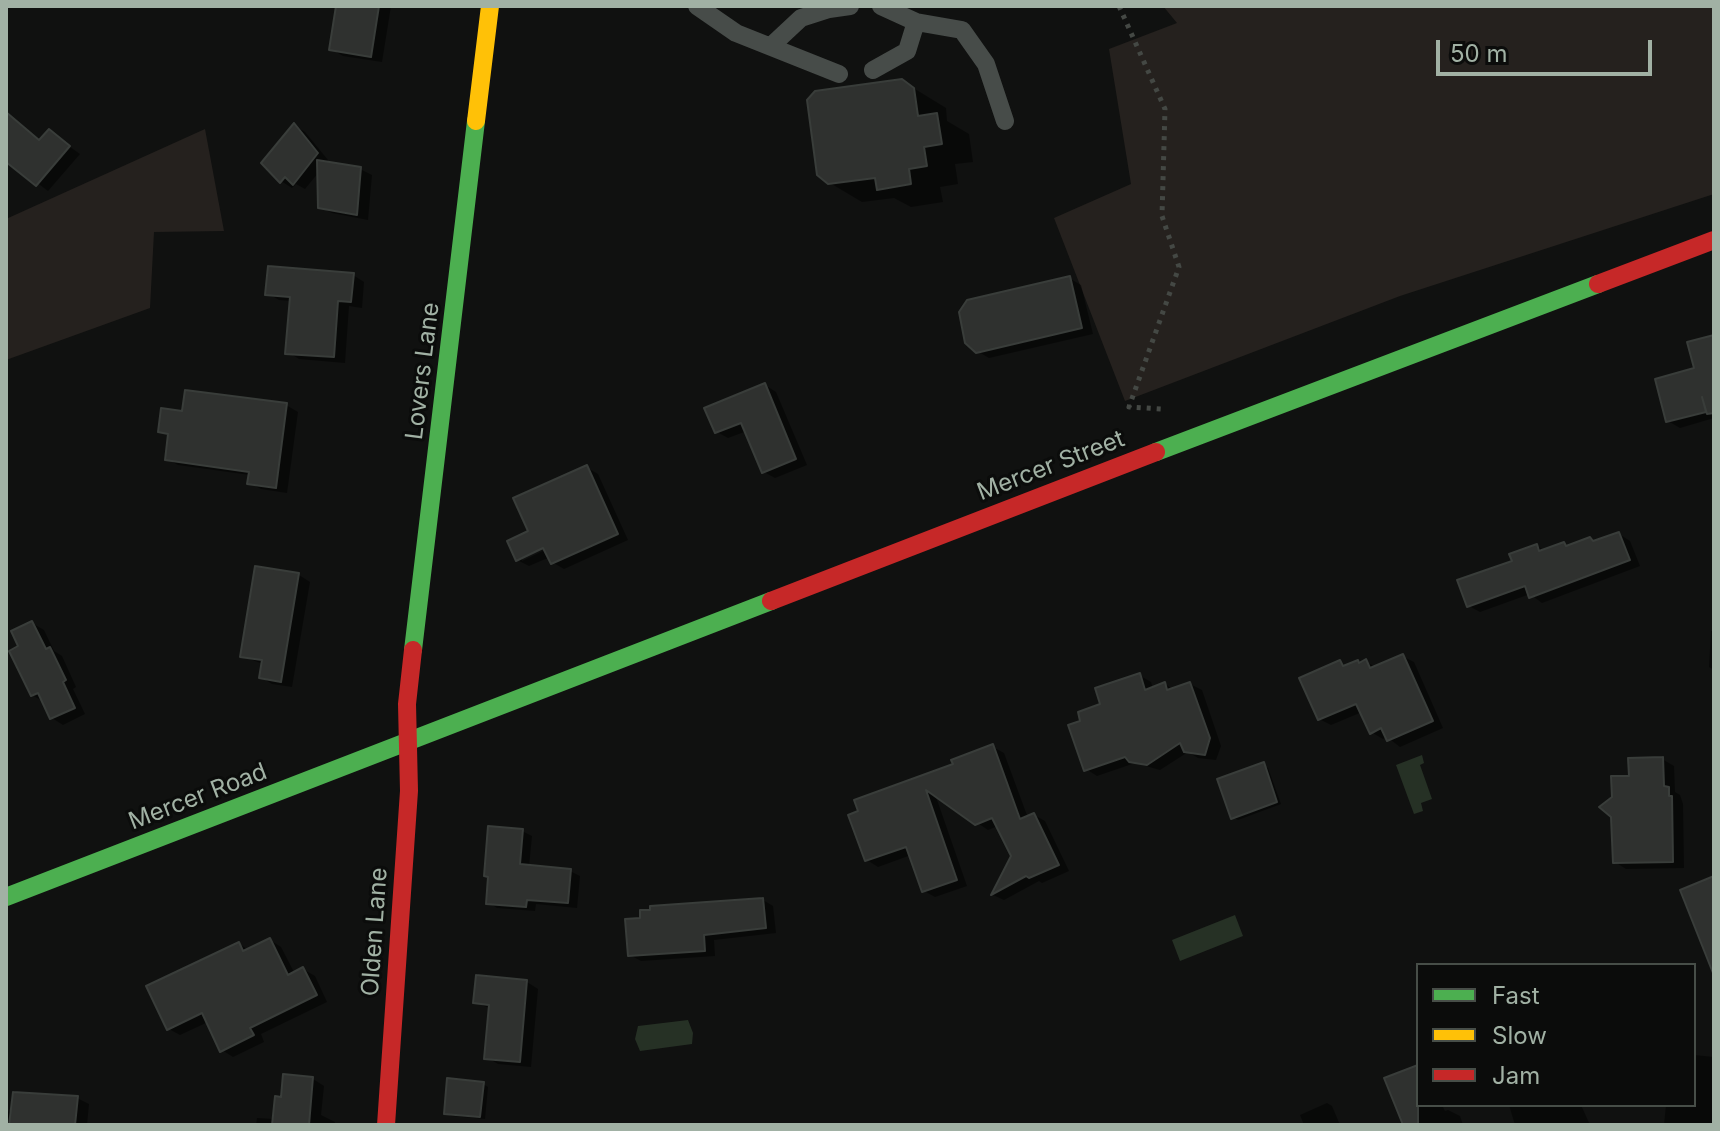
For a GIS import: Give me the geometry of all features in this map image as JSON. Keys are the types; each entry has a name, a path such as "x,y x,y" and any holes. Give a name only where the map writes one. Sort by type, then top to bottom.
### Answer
{"main road":[{"name":"Lovers Lane","path":"408,742 407,704 490,6"},
{"name":"Mercer Street","path":"408,742 1142,457 1714,240"},
{"name":"Mercer Road","path":"6,897 408,742"},
{"name":"Olden Lane","path":"386,1125 409,791 408,742"}],"lane":[{"path":"697,6 736,33 839,74"},
{"path":"771,46 801,18 850,6"},
{"path":"881,6 916,22 962,30 986,64 1005,121"},
{"path":"873,70 907,51 916,22"}],"path":[{"path":"1119,6 1165,109 1162,216 1179,267 1129,407 1168,409"}],"shaded area":[{"path":"1163,6 1714,6 1714,194 1400,296 1125,401 1054,218 1131,184 1109,49 1177,23"},
{"path":"205,129 224,231 154,232 150,308 6,360 6,219"},
{"path":"1422,755 1424,763 1420,765 1432,799 1421,803 1423,811 1414,814 1396,765"},
{"path":"1235,915 1243,936 1180,961 1172,940"},
{"path":"688,1020 693,1033 692,1044 640,1051 635,1039 638,1026"}],"building":[{"path":"336,6 379,6 371,57 329,50"},
{"path":"902,79 914,88 918,116 937,113 942,144 924,147 927,166 909,169 911,184 877,190 875,178 828,184 817,175 807,100 815,91"},
{"path":"6,112 39,140 49,129 70,146 36,186 6,162"},
{"path":"294,123 318,153 293,185 285,177 280,183 261,163"},
{"path":"317,160 361,167 357,215 318,208"},
{"path":"268,266 354,273 351,302 338,301 334,357 285,354 290,297 265,295"},
{"path":"1070,276 1082,328 976,353 965,343 959,312 967,300"},
{"path":"1714,335 1714,413 1707,414 1702,397 1706,412 1666,422 1655,379 1694,368 1687,342"},
{"path":"765,383 796,459 762,473 741,423 715,433 704,408"},
{"path":"185,390 287,403 276,488 247,484 249,472 165,460 168,434 158,432 161,408 182,411"},
{"path":"587,465 618,534 551,564 543,548 516,561 507,541 528,531 513,498"},
{"path":"1619,532 1630,560 1529,598 1525,586 1467,607 1457,580 1512,561 1509,554 1537,544 1539,551 1564,542 1566,546 1590,537 1593,541"},
{"path":"255,566 299,573 281,682 259,678 262,660 240,657"},
{"path":"32,621 46,649 50,647 75,708 50,719 38,693 31,696 9,651 18,646 11,631"},
{"path":"1403,654 1433,721 1387,741 1381,728 1370,734 1356,704 1318,720 1299,678 1340,660 1343,666 1366,659 1370,668"},
{"path":"1140,673 1145,690 1165,682 1167,690 1190,682 1210,738 1205,755 1184,752 1180,743 1147,765 1129,762 1125,757 1084,771 1068,725 1080,721 1078,712 1100,704 1095,688"},
{"path":"993,744 1020,819 1034,813 1059,865 1029,878 1026,876 991,895 1011,856 992,818 975,825 926,790 957,880 922,892 906,847 865,861 848,815 858,811 854,800 953,764 951,760"},
{"path":"1663,757 1664,786 1669,787 1669,796 1672,796 1673,862 1613,863 1611,817 1599,807 1612,797 1611,776 1629,776 1628,758"},
{"path":"1264,762 1277,802 1231,819 1217,779"},
{"path":"488,826 523,829 520,864 571,869 568,903 527,900 526,907 486,904 488,877 484,876"},
{"path":"1714,876 1714,973 1713,973 1680,890"},
{"path":"763,898 766,928 704,935 705,951 628,956 625,919 640,918 640,910 650,910 650,906"},
{"path":"270,938 288,975 303,967 317,995 250,1028 254,1035 220,1052 202,1013 167,1030 146,986 239,942 243,951"},
{"path":"476,975 527,980 520,1062 484,1059 489,1005 473,1003"},
{"path":"1416,1066 1418,1125 1403,1125 1384,1078"},
{"path":"283,1074 313,1077 309,1125 272,1125 275,1096 281,1097"},
{"path":"447,1078 484,1082 480,1117 444,1114"},
{"path":"13,1092 78,1096 75,1125 9,1125"}],"traffic: fast":[{"path":"413,650 476,121"},
{"path":"1156,452 1598,284"},
{"path":"6,897 771,601"}],"traffic: slow":[{"path":"476,121 490,6"}],"traffic: jam":[{"path":"1598,284 1714,240"},
{"path":"771,601 1156,452"},
{"path":"386,1125 409,791 407,704 413,650"}]}
